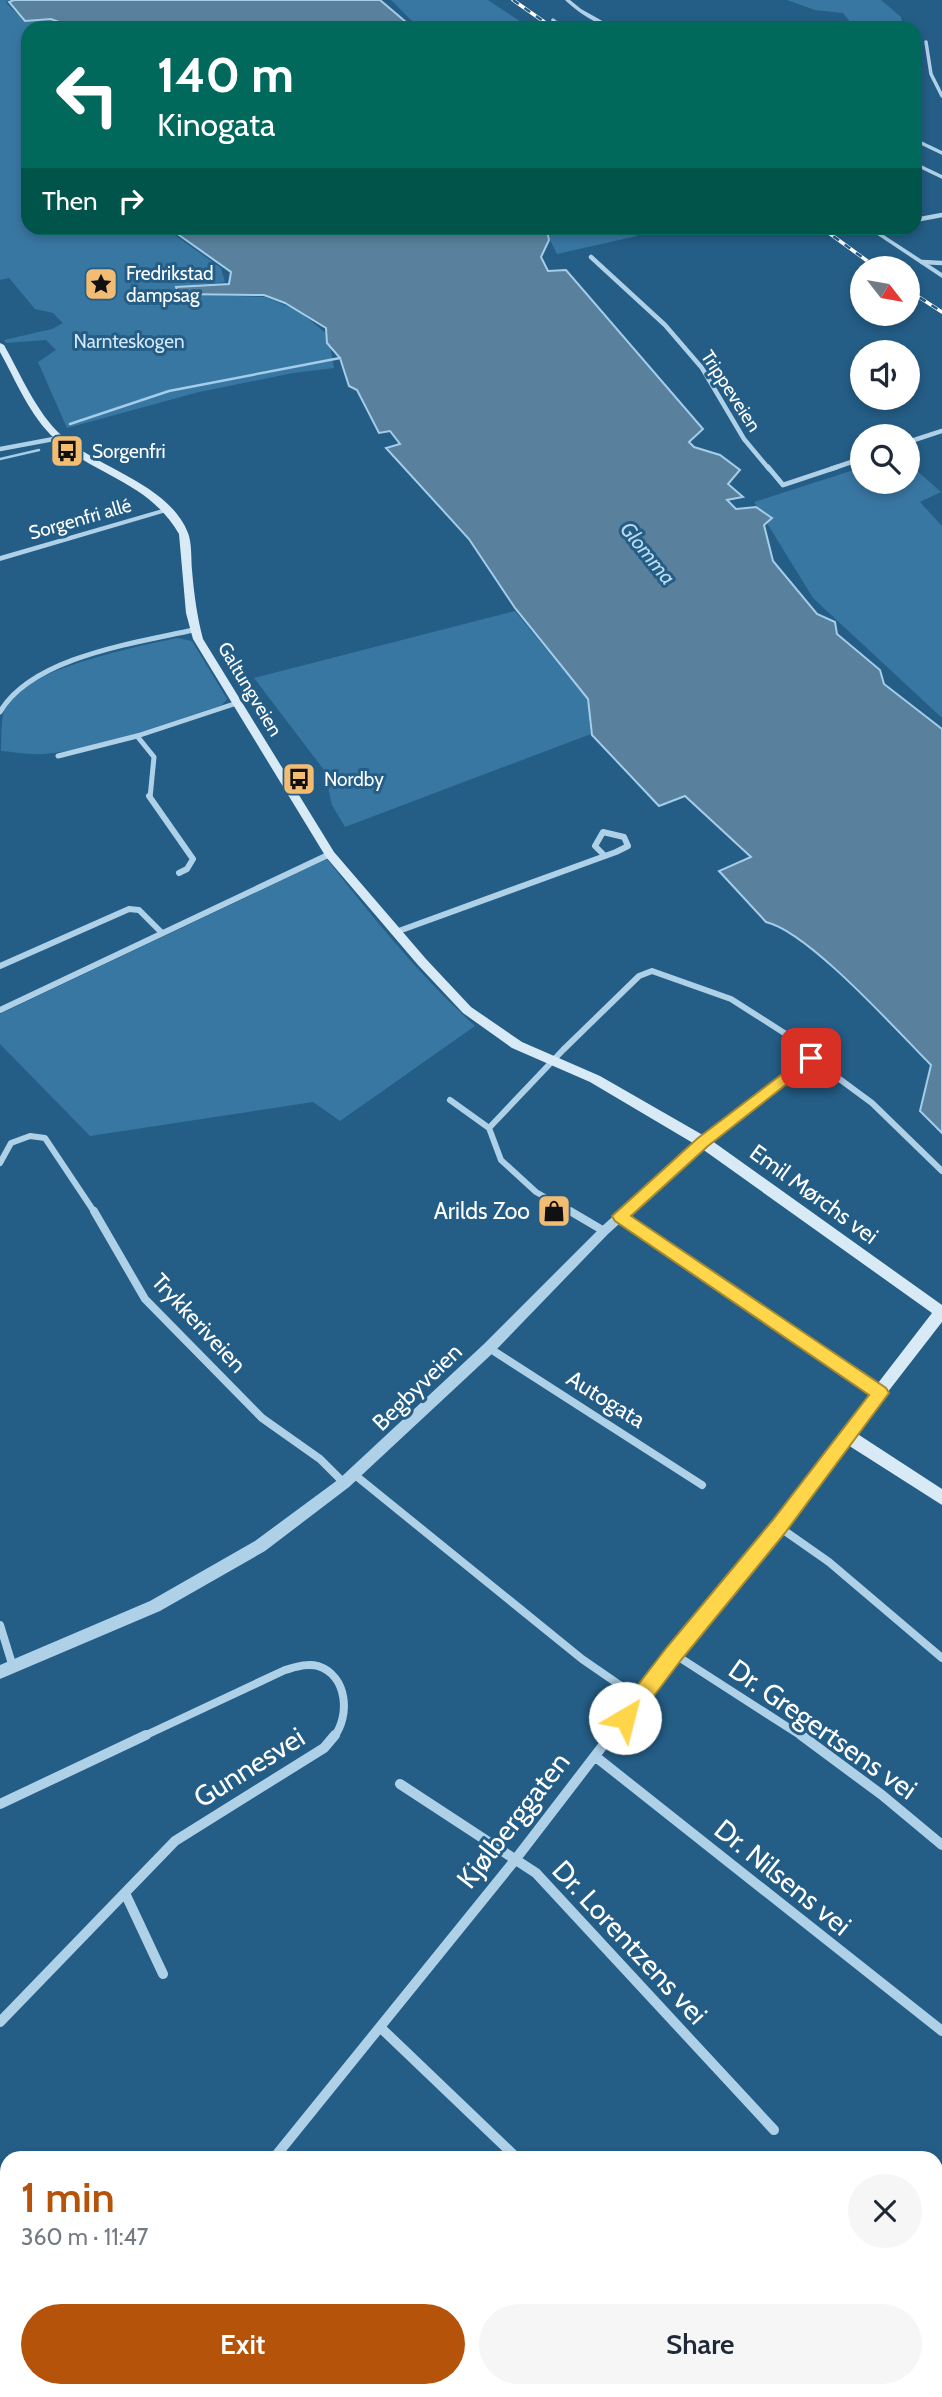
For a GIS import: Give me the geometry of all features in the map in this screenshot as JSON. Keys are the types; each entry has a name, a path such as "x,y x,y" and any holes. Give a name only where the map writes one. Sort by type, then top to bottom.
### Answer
{"main road":[{"name":"Galtungveien","path":"0,345 41,418 59,438 102,468 137,485 169,510 184,534 193,630 330,853 396,932 467,1010 517,1045 552,1062"},
{"name":"Emil Mørchs vei","path":"552,1062 595,1079 703,1142 942,1312"},
{"name":"Kjølberggaten","path":"846,1436 942,1312"},
{"path":"846,1436 942,1498"}],"street":[{"path":"567,0 599,21"},
{"path":"926,43 931,74 942,96"},
{"path":"922,143 942,153"},
{"path":"922,167 942,177"},
{"path":"922,219 942,215"},
{"path":"882,235 942,276"},
{"name":"Trippeveien","path":"591,257 665,325 702,368 744,439 783,485 850,462"},
{"path":"922,262 942,263"},
{"path":"920,438 942,432"},
{"path":"0,449 59,438"},
{"name":"Sorgenfri allé","path":"0,559 169,510"},
{"path":"0,712 13,690 43,672 123,647 193,630"},
{"path":"58,756 137,736 237,704"},
{"path":"137,736 154,757 149,796 193,859 187,869 179,873"},
{"path":"396,932 604,855 628,846 624,837 603,832 595,846 604,855"},
{"path":"0,1010 330,853"},
{"path":"0,966 129,909 139,911 162,933"},
{"path":"489,1128 639,976 652,971 731,999 789,1036 811,1058 872,1103 942,1171"},
{"name":"Begbyveien","path":"6,1669 166,1599 260,1546 350,1479 489,1348 620,1216 703,1142 811,1058"},
{"path":"450,1100 489,1128 501,1160 536,1192 604,1231"},
{"name":"Trykkeriveien","path":"0,1163 11,1143 30,1136 45,1138 96,1215 145,1299 262,1418 350,1479 582,1659 640,1699"},
{"path":"620,1216 880,1393"},
{"name":"Autogata","path":"489,1348 702,1485"},
{"name":"Kjølberggaten","path":"280,2151 515,1860 674,1654 779,1527 846,1436"},
{"path":"779,1527 829,1562 942,1658"},
{"path":"0,1625 6,1669"},
{"name":"Dr. Gregertsens vei","path":"674,1654 780,1720 882,1795 942,1845"},
{"name":"Gunnesvei","path":"0,1804 285,1670 307,1665 329,1670 340,1685 346,1706 341,1727 324,1748 175,1841 0,2022"},
{"name":"Dr. Nilsens vei","path":"596,1757 942,2031"},
{"name":"Dr. Lorentzens vei","path":"400,1784 536,1874 774,2130"},
{"path":"124,1894 163,1974"},
{"path":"381,2028 510,2151"}],"green space":[{"name":"Narnteskogen","path":"0,0 9,0 6,1 7,4 25,21 21,21 21,235 175,235 221,268 225,282 175,287 177,294 265,297 299,311 328,335 334,368 293,373 199,392 67,428 38,362 56,350 46,340 6,343 4,340 52,329 63,323 53,313 35,309 9,278 0,280"},
{"path":"391,0 488,0 520,21 412,21"},
{"path":"787,0 881,0 901,17 902,21 849,21 843,13 815,10"},
{"name":"Narnteskogen","path":"51,19 56,21 25,21"},
{"path":"548,235 637,236 557,254"},
{"path":"850,471 850,494 920,494 920,474 941,492 920,502 942,526 942,718 813,598 754,502"},
{"path":"515,611 587,699 591,734 345,827 332,805 324,770 254,678"},
{"path":"177,638 192,641 227,699 222,705 88,747 44,754 1,751 5,708 18,691 37,680 85,661"},
{"path":"327,859 397,946 475,1026 340,1121 313,1102 90,1136 0,1044 0,1014"}],"water":[{"path":"380,0 405,21 25,21 9,2"},
{"name":"Glomma","path":"179,235 548,235 549,240 541,257 548,271 566,270 703,429 689,442 694,447 720,455 740,470 728,484 743,497 727,500 736,509 756,507 772,518 764,525 773,561 817,614 835,622 837,634 880,670 884,684 942,729 942,1133 920,1111 931,1065 852,984 805,944 766,922 719,871 751,857 685,796 659,806 592,735 588,699 515,608 469,539 386,448 400,444 390,431 379,433 357,390 349,386 340,358 327,343 326,328 285,303 264,295 178,294 176,287 229,284 231,272"}],"waterway":[{"path":"70,424 169,391 340,358"},
{"path":"0,459 39,450"}],"railway":[{"path":"513,0 543,21"},
{"path":"832,235 860,256"},
{"path":"920,298 942,312"}],"place":[{"name":"Fredrikstad dampsag","path":"101,284"},
{"name":"Sorgenfri","path":"67,451"},
{"name":"Nordby","path":"299,779"},
{"name":"Arilds Zoo","path":"554,1211"}],"route":[{"path":"625,1718 779,1527 880,1393 620,1216 703,1142 811,1058"}]}
